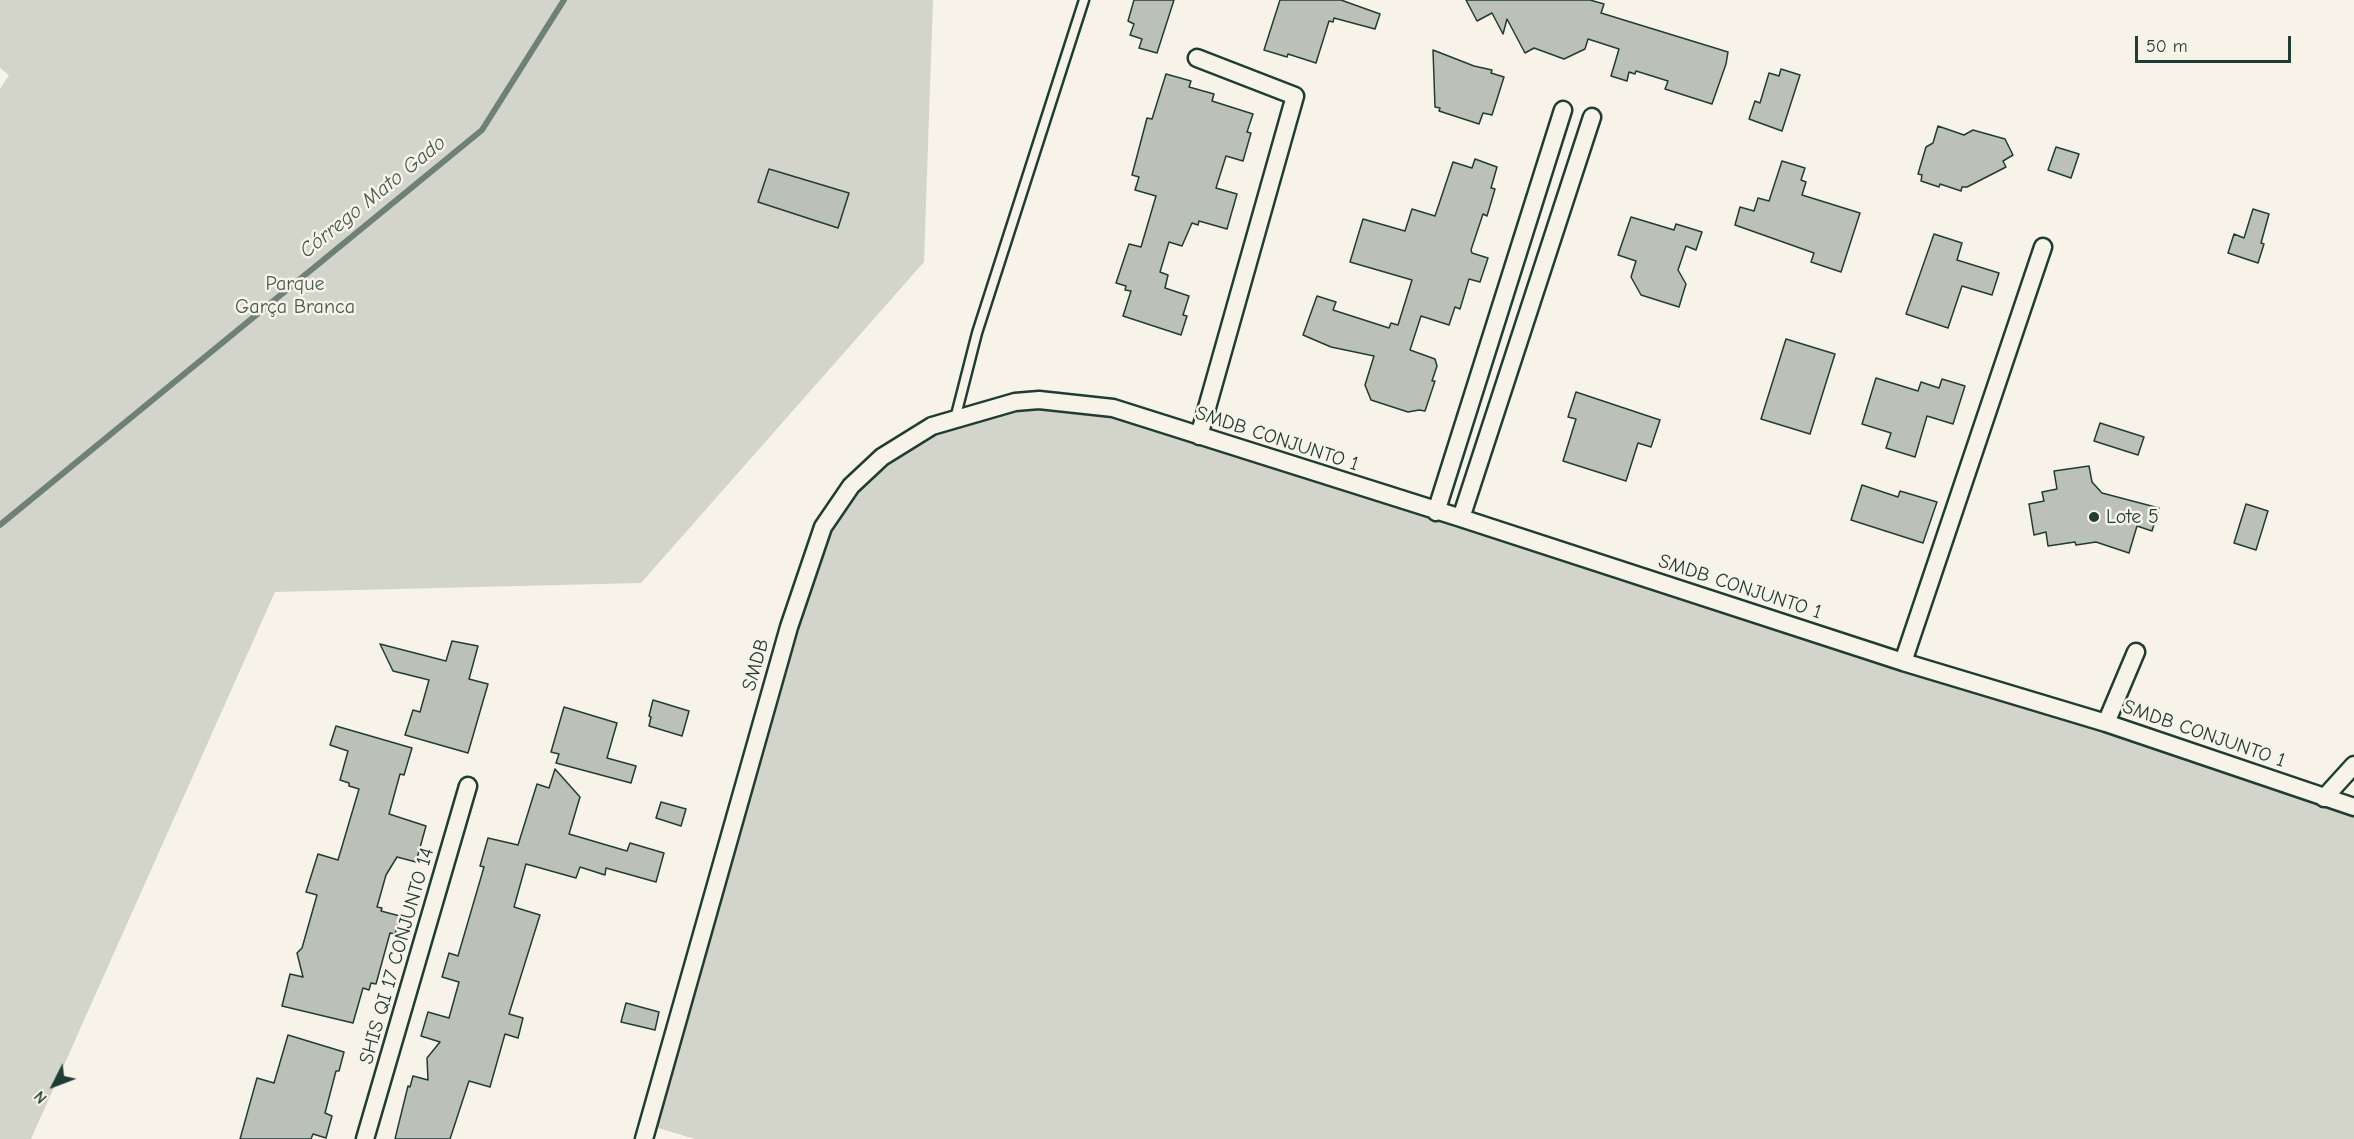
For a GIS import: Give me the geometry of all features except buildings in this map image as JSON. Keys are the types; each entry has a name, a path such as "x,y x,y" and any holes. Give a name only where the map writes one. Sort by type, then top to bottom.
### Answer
{"street":[{"path":"1197,58 1296,96 1199,436"},
{"path":"1436,512 1563,110"},
{"path":"1461,518 1592,117"},
{"path":"1903,662 2043,246"},
{"name":"SMDB","path":"644,1139 789,627 823,527 851,486 882,457 932,426 1015,402 1039,400 1113,408"},
{"name":"SMDB CONJUNTO 1","path":"1113,408 1903,662 2106,723 2354,807"},
{"path":"2106,723 2136,652"},
{"path":"2324,798 2354,765"},
{"name":"SHIS QI 17 CONJUNTO 14","path":"365,1139 468,786"}],"lane":[{"path":"955,419 977,333 1084,0"}],"green space":[{"name":"Parque Garça Branca","path":"0,0 933,0 924,262 641,583 275,592 31,1139 0,1139 0,89 9,75 0,68"},
{"path":"1015,402 1113,408 2354,803 2354,1139 695,1139 648,1125 823,527 851,486 932,426"}],"waterway":[{"name":"Córrego Mato Gado","path":"0,525 482,130 564,0"}],"place":[{"name":"Lote 5","path":"2094,517"}]}
